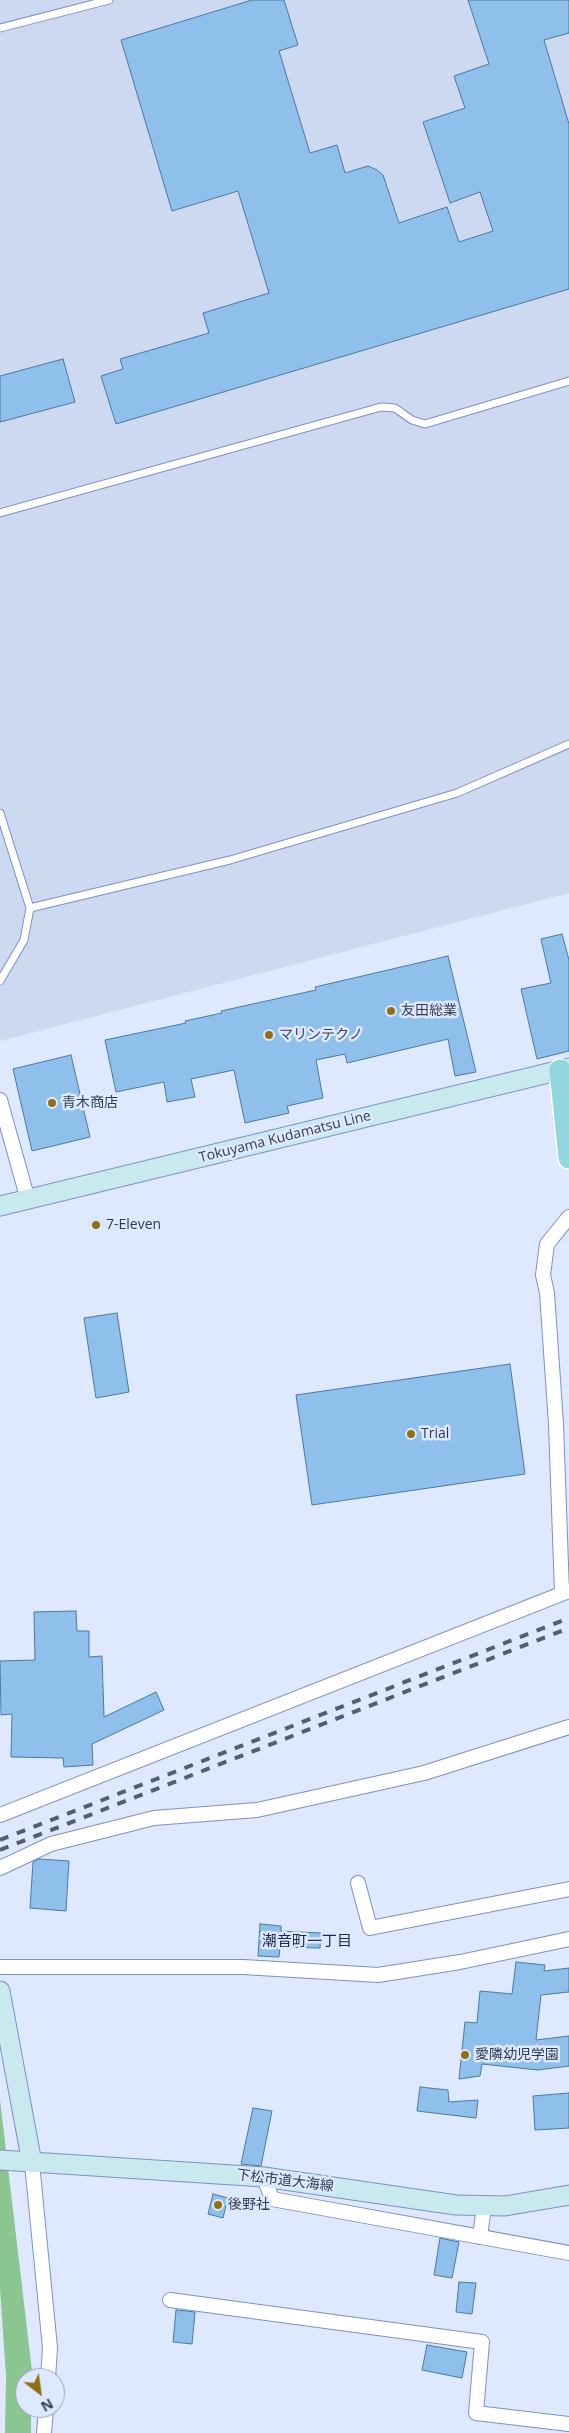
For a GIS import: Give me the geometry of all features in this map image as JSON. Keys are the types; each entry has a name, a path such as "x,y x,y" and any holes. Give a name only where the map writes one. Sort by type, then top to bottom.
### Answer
{"main road":[{"path":"565,1069 569,1158"}],"street":[{"name":"Tokuyama Kudamatsu Line","path":"0,1206 565,1069"},
{"path":"0,1100 28,1200"},
{"path":"0,1815 566,1592 547,1293 543,1275 547,1244 569,1217"},
{"path":"0,1868 51,1844 154,1818 257,1810 424,1774 569,1727"},
{"path":"358,1883 370,1928 569,1889"},
{"path":"0,1967 243,1967 378,1975 460,1962 569,1939"},
{"path":"0,1991 16,2161 50,2348 49,2368"},
{"name":"下松市道大海線","path":"16,2161 264,2177 456,2205 505,2206 569,2195"},
{"path":"264,2177 272,2199 569,2253"},
{"path":"480,2237 484,2206"},
{"path":"170,2300 482,2342 476,2413 569,2424"},
{"path":"44,2433 45,2418"}],"lane":[{"path":"0,28 109,0"},
{"path":"0,513 381,407 395,408 412,420 425,424 569,381"},
{"path":"30,908 230,860 457,793 569,744"},
{"path":"0,812 30,908 24,940 0,981"}],"shaded area":[{"path":"0,0 569,0 569,893 0,1041"},
{"path":"0,2100 32,2368 15,2368 15,2418 31,2418 31,2433 5,2433 6,2376 0,2288"}],"building":[{"path":"252,0 284,0 298,45 279,51 310,153 337,145 345,173 368,166 377,170 383,175 399,223 447,207 459,242 493,231 480,192 450,203 423,122 465,108 454,76 489,64 468,0 569,0 569,33 544,40 569,124 569,289 116,424 101,376 123,369 120,359 209,333 203,313 269,293 238,191 172,211 121,40"},
{"path":"63,359 75,402 0,422 0,376"},
{"path":"562,934 569,960 569,1051 537,1059 521,989 551,983 541,939"},
{"path":"448,956 476,1072 455,1076 448,1039 347,1063 345,1054 316,1060 323,1098 287,1106 289,1113 245,1123 234,1070 191,1079 195,1097 167,1102 164,1082 116,1092 105,1040 186,1023 185,1021 222,1013 221,1011 316,990 315,987"},
{"name":"青木商店","path":"71,1055 90,1137 32,1151 13,1069"},
{"path":"117,1313 129,1392 96,1398 84,1318"},
{"name":"Trial","path":"510,1364 525,1474 312,1505 296,1395"},
{"path":"76,1611 77,1631 89,1631 89,1657 102,1656 104,1717 156,1692 164,1710 92,1744 93,1765 64,1767 63,1758 11,1757 12,1714 1,1715 0,1661 35,1660 34,1612"},
{"path":"39,1859 69,1861 66,1911 30,1908 33,1862"},
{"path":"260,1924 281,1926 281,1931 321,1933 320,1948 280,1947 279,1957 258,1956"},
{"path":"516,1962 545,1965 544,1971 569,1968 569,1992 541,1995 536,2040 569,2036 569,2066 538,2070 482,2064 480,2076 459,2079 465,2022 477,2023 480,1991 512,1994"},
{"path":"420,2087 448,2090 449,2102 478,2100 476,2118 417,2111"},
{"path":"569,2093 569,2128 535,2130 533,2096"},
{"path":"253,2108 272,2111 261,2166 241,2164"},
{"path":"213,2194 228,2198 223,2218 208,2214"},
{"path":"440,2238 459,2242 452,2278 434,2275"},
{"path":"459,2282 476,2283 472,2314 456,2312"},
{"path":"176,2310 195,2312 192,2344 173,2342"},
{"path":"427,2345 467,2352 462,2378 422,2370"}],"railway":[{"path":"0,1840 569,1618"},
{"path":"0,1850 569,1628"}],"place":[{"name":"友田総業","path":"391,1011"},
{"name":"マリンテクノ","path":"269,1035"},
{"name":"青木商店","path":"52,1103"},
{"name":"7-Eleven","path":"96,1225"},
{"name":"Trial","path":"411,1434"},
{"name":"愛隣幼児学園","path":"465,2055"},
{"name":"後野社","path":"218,2205"}],"district":[{"name":"潮音町一丁目","path":"307,1942"}]}
